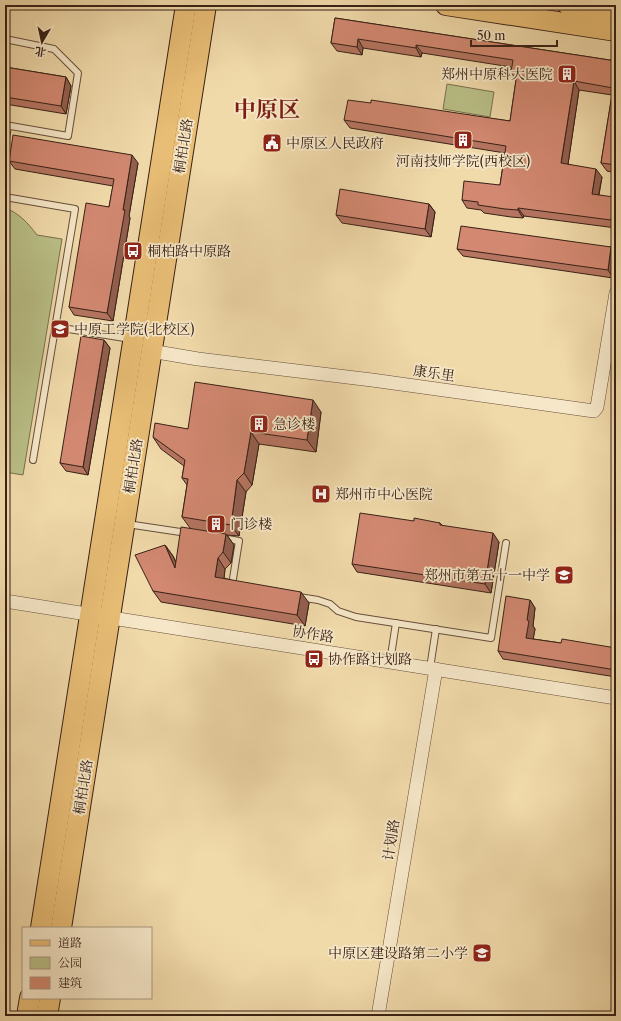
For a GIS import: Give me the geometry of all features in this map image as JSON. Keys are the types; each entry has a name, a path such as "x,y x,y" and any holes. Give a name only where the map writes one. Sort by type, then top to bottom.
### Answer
{"main road":[{"name":"桐柏北路","path":"41,927 186,5"},
{"name":"桐柏北路","path":"61,927 206,5"},
{"path":"446,5 616,31"},
{"path":"571,5 616,13"},
{"path":"27,1016 30,999"},
{"path":"47,1016 50,999"}],"street":[{"name":"康乐里","path":"151,351 198,359 372,380 594,411 597,407 616,294"},
{"name":"协作路","path":"5,601 616,698"},
{"name":"计划路","path":"378,1016 433,669"}],"lane":[{"path":"5,39 54,49 78,73 68,136 7,126 5,145"},
{"path":"5,197 75,209 33,460"},
{"path":"56,327 133,340"},
{"path":"124,524 195,534"},
{"path":"217,537 239,541 232,585 240,586"},
{"path":"295,596 318,600 330,604 338,611 356,617 491,638 506,543"},
{"path":"390,662 396,623"},
{"path":"433,669 436,630"}],"green space":[{"path":"447,84 494,92 490,117 443,109"},
{"path":"5,208 23,219 37,235 62,239 23,475 5,472"}],"building":[{"path":"335,18 616,61 616,165 601,163 613,88 574,81 561,163 596,169 592,194 614,197 611,220 518,208 518,210 505,209 478,205 478,202 462,200 464,181 500,185 506,146 344,120 348,100 371,103 371,100 510,121 517,73 511,72 513,60 416,45 416,48 358,39 357,47 331,43"},
{"path":"5,67 66,77 61,106 5,97"},
{"path":"13,135 132,155 123,210 125,210 107,313 69,307 86,203 109,207 114,179 9,161"},
{"path":"340,189 429,204 425,229 336,215"},
{"path":"461,226 611,247 608,270 457,249"},
{"path":"81,336 104,340 83,467 60,463"},
{"path":"195,382 313,400 307,440 251,432 244,473 237,480 231,525 182,517 188,479 182,478 185,460 153,437 155,423 188,429"},
{"path":"360,513 414,521 414,518 440,523 440,525 493,533 485,584 352,564"},
{"path":"181,527 226,534 223,552 218,558 215,577 301,592 297,615 153,591 135,555 165,545 175,568"},
{"path":"506,596 530,600 527,620 529,621 526,638 561,643 562,639 616,648 616,670 498,651"}],"place":[{"name":"郑州中原科大医院","path":"567,74"},
{"name":"河南技师学院(西校区)","path":"463,140"},
{"name":"中原区人民政府","path":"272,143"},
{"name":"桐柏路中原路","path":"133,251"},
{"name":"中原工学院(北校区)","path":"60,329"},
{"name":"急诊楼","path":"259,424"},
{"name":"郑州市中心医院","path":"321,494"},
{"name":"门诊楼","path":"216,524"},
{"name":"郑州市第五十一中学","path":"564,575"},
{"name":"协作路计划路","path":"314,659"},
{"name":"中原区建设路第二小学","path":"482,953"}],"district":[{"name":"中原区","path":"267,109"}]}
